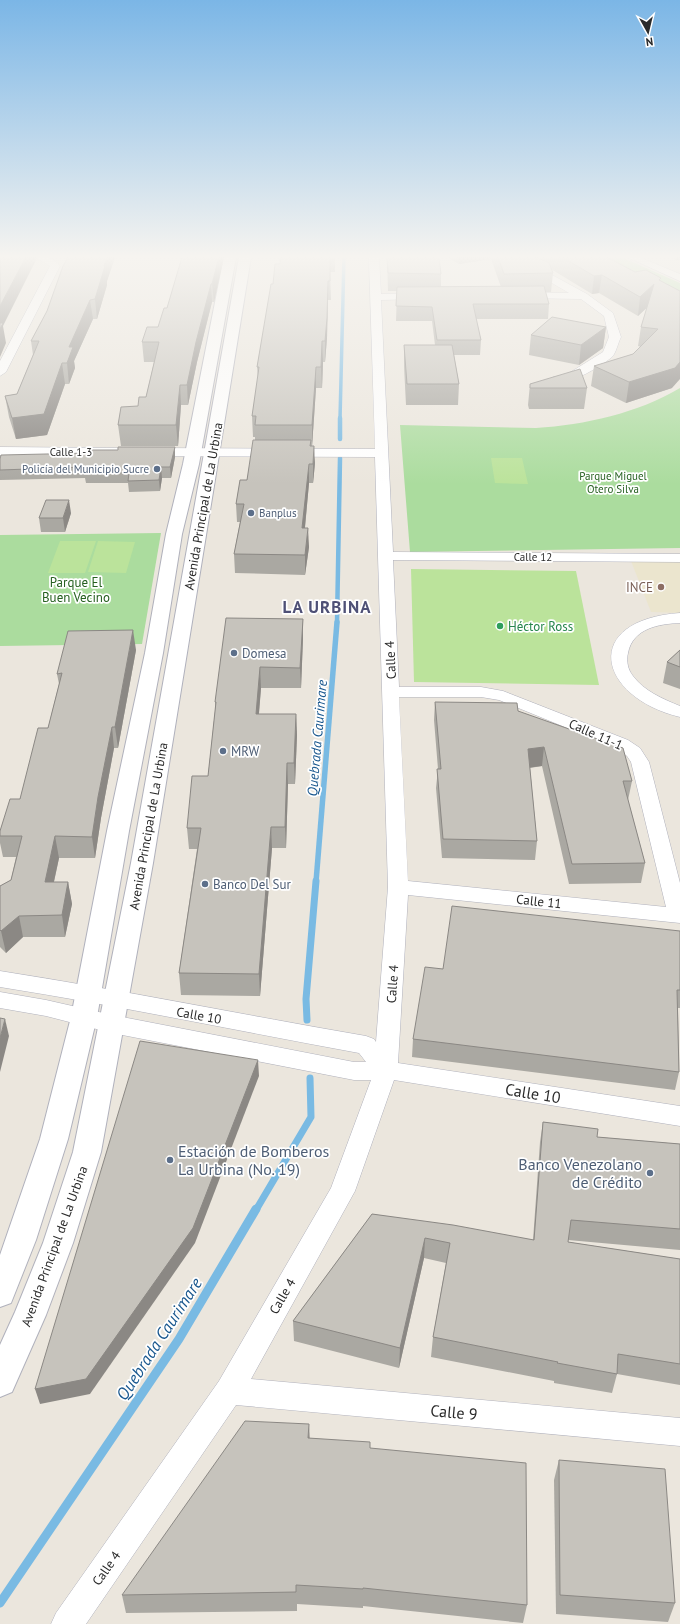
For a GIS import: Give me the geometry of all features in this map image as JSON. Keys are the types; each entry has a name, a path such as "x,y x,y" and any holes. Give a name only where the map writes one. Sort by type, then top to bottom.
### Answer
{"main road":[{"name":"Avenida Principal de La Urbina","path":"0,1381 30,1315 71,1205 87,1152 115,1011 203,449 219,333"},
{"name":"Avenida Principal de La Urbina","path":"0,1293 21,1240 52,1146 87,1005 120,823 154,653 174,534 203,449 228,333"}],"street":[{"path":"0,372 20,333"},
{"name":"Calle 4","path":"67,1624 229,1391 342,1191 386,1070 398,887 392,692 377,333"},
{"path":"547,382 569,378 608,354 615,337 614,333"},
{"name":"Calle 1-3","path":"0,443 132,444 203,449"},
{"name":"Calle 1-3","path":"0,451 381,449"},
{"name":"Calle 12","path":"386,556 680,558"},
{"path":"680,618 665,619 644,624 629,633 622,644 618,658 622,673 637,689 654,701 680,712"},
{"name":"Calle 11-1","path":"392,692 481,692 503,696 622,744 634,752 640,762 679,916"},
{"name":"Calle 11","path":"398,887 679,916"},
{"name":"Calle 10","path":"0,979 87,1005 354,1071 386,1070 680,1116"},
{"name":"Calle 10","path":"0,1000 87,1005"},
{"name":"Calle 9","path":"229,1391 680,1432"}],"shaded area":[{"name":"INCE","path":"631,561 680,562 680,613 651,612"}],"green space":[{"name":"Parque Miguel Otero Silva","path":"680,388 680,548 410,552 400,425 536,428 573,424 592,421 629,411 664,397"},
{"path":"491,458 522,458 528,484 495,483"},
{"name":"Parque El Buen Vecino","path":"161,533 142,644 0,646 0,535"},
{"path":"60,541 96,541 85,573 48,573"},
{"path":"98,541 135,542 126,573 88,572"},
{"name":"Héctor Ross","path":"411,569 576,571 599,685 414,682"}],"building":[{"path":"35,333 75,333 69,347 73,347 67,363 62,363 44,414 12,418 5,396 17,394 39,341 31,341"},
{"path":"145,333 198,333 187,385 180,385 176,425 118,425 121,407 138,406 139,397 146,397 159,342 142,342"},
{"path":"263,333 326,333 325,341 322,341 321,367 316,367 312,425 255,425 256,416 252,416 259,367 257,367"},
{"path":"436,333 479,333 481,340 437,340"},
{"path":"534,333 598,333 581,345 531,335"},
{"path":"654,333 680,333 680,362 675,368 629,382 594,366 633,354"},
{"path":"404,345 452,345 459,384 407,384"},
{"path":"580,369 587,388 530,388 530,384"},
{"path":"253,440 311,440 310,446 314,446 313,464 309,464 302,528 308,528 305,555 234,554 244,504 236,504 240,480 247,480"},
{"path":"118,447 175,447 170,467 161,467 159,480 128,481 129,473 84,472 86,467 0,470 1,455 91,453 92,450 118,450"},
{"path":"46,500 69,500 63,518 39,518"},
{"path":"226,618 303,619 300,668 260,667 256,714 296,714 294,763 287,763 285,827 271,827 259,974 179,973 201,828 187,828 192,776 208,776 215,702"},
{"path":"133,630 115,727 112,727 98,797 92,837 55,836 45,882 68,882 62,915 19,916 1,931 0,886 11,880 22,836 0,836 0,831 10,799 20,799 38,728 48,728 62,673 57,674 68,631"},
{"path":"680,650 680,667 667,662"},
{"path":"435,702 517,703 518,711 623,748 632,781 623,781 645,863 572,864 544,747 528,749 537,841 443,839 437,769 441,769"},
{"path":"452,906 680,931 680,990 677,990 679,1072 413,1039 425,967 443,969"},
{"path":"0,1018 5,1019 0,1038"},
{"name":"Estación de Bomberos La Urbina (No. 19)","path":"140,1041 258,1060 193,1228 86,1379 35,1389"},
{"path":"543,1122 598,1129 597,1137 680,1144 680,1229 571,1220 568,1242 680,1259 680,1364 618,1354 617,1374 433,1337 450,1243 425,1238 400,1348 293,1321 372,1214 453,1225 534,1240"},
{"path":"245,1421 309,1424 308,1438 370,1442 370,1448 526,1463 527,1605 363,1588 296,1585 296,1592 122,1595"},
{"path":"559,1460 665,1469 675,1603 560,1595"}],"waterway":[{"name":"Quebrada Caurimare","path":"340,419 342,333"},
{"name":"Quebrada Caurimare","path":"340,419 340,439"},
{"name":"Quebrada Caurimare","path":"337,623 340,458"},
{"name":"Quebrada Caurimare","path":"316,882 337,622"},
{"name":"Quebrada Caurimare","path":"307,1020 306,999 316,881"},
{"name":"Quebrada Caurimare","path":"256,1210 311,1117 310,1078"},
{"name":"Quebrada Caurimare","path":"0,1603 179,1339 256,1209"}],"place":[{"name":"Policía del Municipio Sucre","path":"157,469"},
{"name":"Banplus","path":"251,513"},
{"name":"INCE","path":"661,587"},
{"name":"Héctor Ross","path":"500,626"},
{"name":"Domesa","path":"234,653"},
{"name":"MRW","path":"223,751"},
{"name":"Banco Del Sur","path":"205,884"},
{"name":"Estación de Bomberos La Urbina (No. 19)","path":"170,1160"},
{"name":"Banco Venezolano de Crédito","path":"650,1173"}],"district":[{"name":"LA URBINA","path":"327,607"}]}
